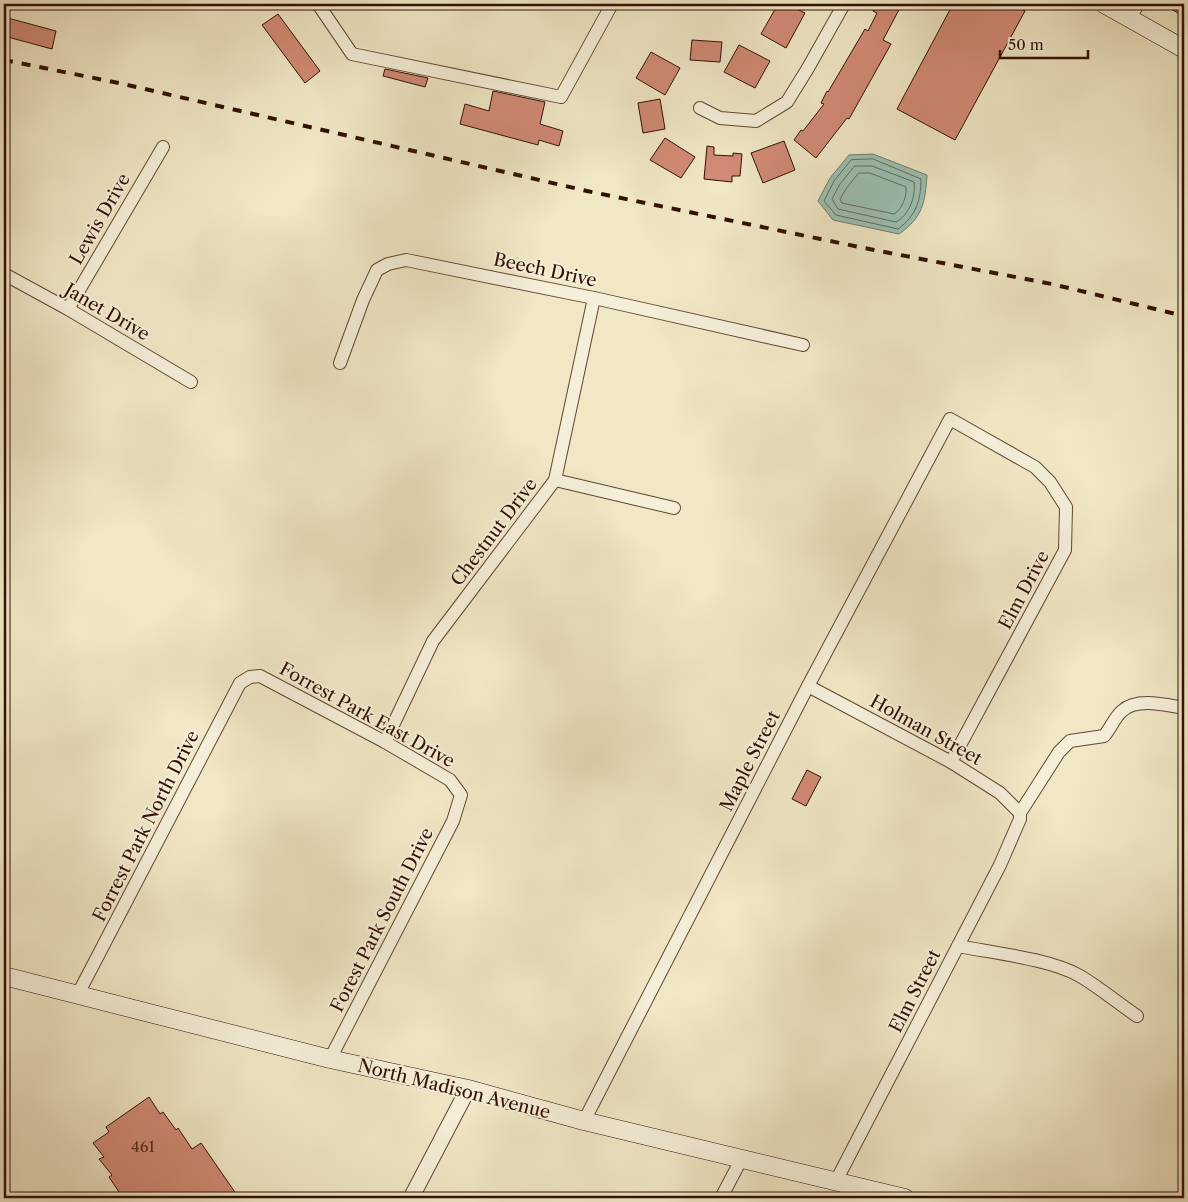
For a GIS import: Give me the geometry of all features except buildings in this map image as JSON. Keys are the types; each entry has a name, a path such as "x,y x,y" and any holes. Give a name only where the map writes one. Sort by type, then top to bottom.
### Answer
{"main road":[{"path":"1104,4 1134,11 1184,49"},
{"name":"North Madison Avenue","path":"4,976 330,1059 468,1089 584,1121 742,1158 835,1183 905,1198"}],"street":[{"path":"318,4 352,54 561,97 612,4"},
{"path":"700,108 720,118 756,121 787,102 844,4"},
{"name":"Lewis Drive","path":"68,309 163,147"},
{"name":"Beech Drive","path":"340,362 378,270 388,264 406,260 594,298 803,345"},
{"name":"Janet Drive","path":"4,274 68,309 191,382"},
{"name":"Chestnut Drive","path":"385,742 433,640 555,480 594,298"},
{"name":"Maple Street","path":"584,1121 808,686 950,419"},
{"name":"Elm Drive","path":"950,419 1035,467 1050,482 1066,507 1065,550 951,762"},
{"path":"555,480 674,508"},
{"name":"Forrest Park East Drive","path":"250,677 260,676 385,742 450,780 461,795"},
{"name":"Forrest Park North Drive","path":"78,994 240,684 250,677"},
{"name":"Holman Street","path":"808,686 951,762 1000,793 1020,814"},
{"name":"Elm Street","path":"835,1183 1000,865 1020,819 1020,814 1059,752 1070,741 1104,736 1124,708 1139,703 1184,708"},
{"name":"Forest Park South Drive","path":"330,1059 453,821 461,795"},
{"path":"958,946 1046,964 1080,976 1137,1016"},
{"path":"411,1198 468,1089"},
{"path":"721,1198 742,1158"}],"water":[{"path":"873,154 927,175 924,201 921,209 913,222 899,234 833,220 818,201 830,178 849,155"}],"railway":[{"path":"4,60 119,83 587,191 874,250 1052,284 1184,316"}]}
